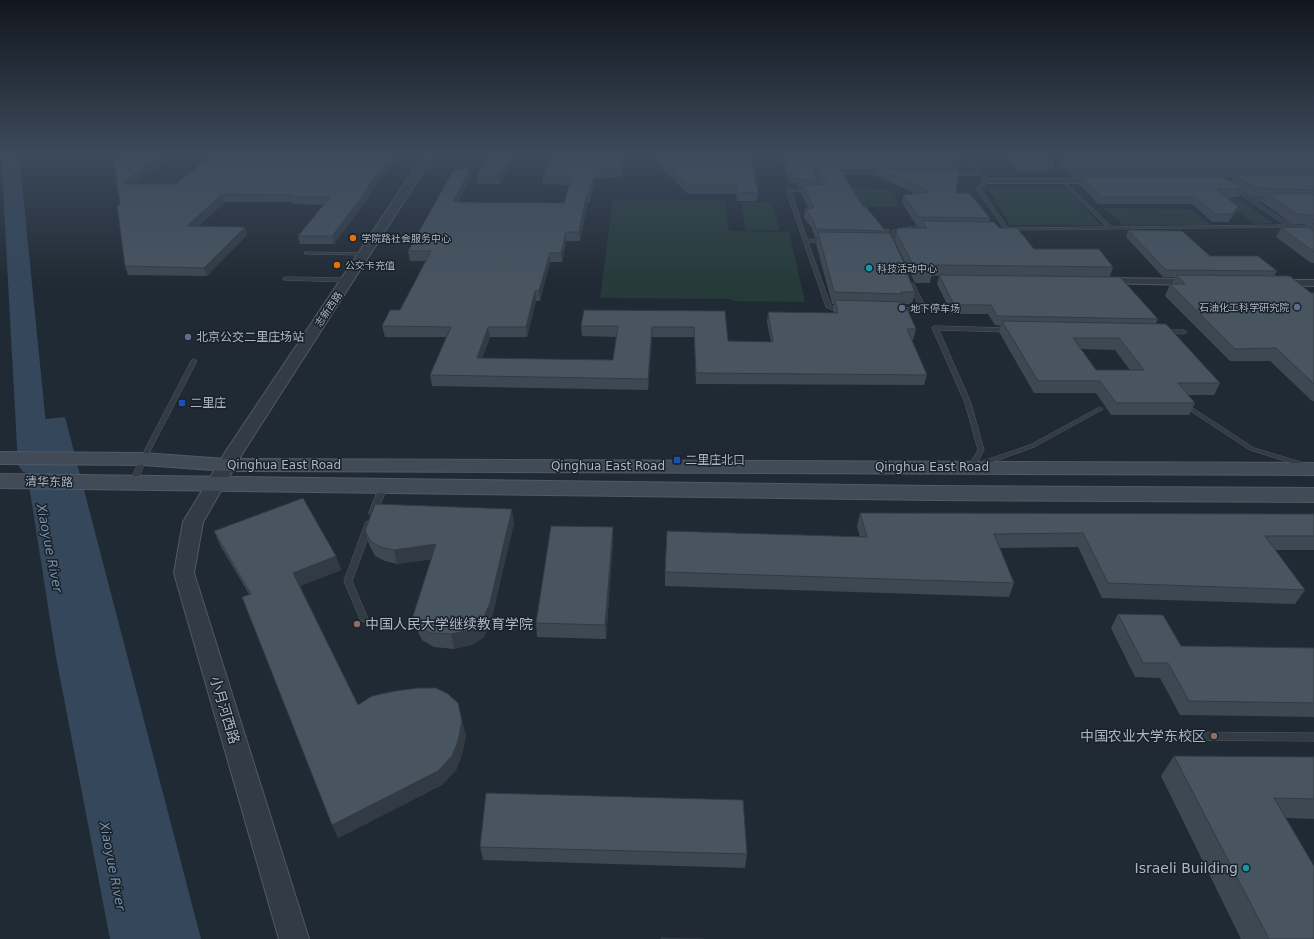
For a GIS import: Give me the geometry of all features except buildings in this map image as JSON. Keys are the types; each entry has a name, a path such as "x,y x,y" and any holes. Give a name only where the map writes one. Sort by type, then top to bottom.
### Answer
{"main road":[{"name":"清华东路","path":"0,458 93,459"},
{"name":"Qinghua East Road","path":"93,459 143,460 220,475 384,485 934,493 1314,495"},
{"name":"Qinghua East Road","path":"98,482 133,483 220,475 926,466 1314,468"},
{"path":"926,466 934,493"},
{"name":"清华东路","path":"0,481 98,482"}],"street":[{"name":"志新西路","path":"220,475 401,197"},
{"path":"1099,281 1202,282"},
{"path":"1266,283 1314,284"},
{"name":"小月河西路","path":"220,475 192,522 184,573 294,939"}],"lane":[{"path":"790,197 829,308 852,308"},
{"path":"984,197 1007,228"},
{"path":"1079,197 1111,228"},
{"path":"1245,197 1302,232"},
{"path":"1250,200 1278,200"},
{"path":"999,228 1314,227"},
{"path":"894,248 891,242 894,232 910,228 931,228"},
{"path":"805,240 828,241"},
{"path":"883,242 891,242"},
{"path":"307,253 364,254"},
{"path":"892,309 924,310 907,275"},
{"path":"286,279 348,280"},
{"path":"971,467 981,450 968,403 935,328 1013,330"},
{"path":"1160,332 1184,332"},
{"path":"133,483 143,460 194,361"},
{"path":"971,467 1032,446 1100,409"},
{"path":"1191,409 1252,449 1314,468"},
{"path":"364,619 348,581 384,485"},
{"path":"1166,736 1314,737"}],"green space":[{"path":"855,197 894,197 899,207 864,207"},
{"path":"993,197 1075,197 1101,225 1010,225"},
{"path":"1218,197 1236,197 1273,223 1254,224"},
{"path":"613,200 725,201 729,231 789,232 805,302 732,301 731,299 600,298"},
{"path":"741,202 772,202 779,230 746,230"},
{"path":"1104,208 1191,209 1211,225 1123,225"}],"water":[{"path":"65,417 201,939 110,939 56,657 19,422"}],"waterway":[{"name":"Xiaoyue River","path":"13,197 34,465"}],"place":[{"name":"学院路社会服务中心","path":"353,238"},
{"name":"公交卡充值","path":"337,265"},
{"name":"科技活动中心","path":"869,268"},
{"name":"石油化工科学研究院","path":"1297,307"},
{"name":"地下停车场","path":"902,308"},
{"name":"北京公交二里庄场站","path":"188,337"},
{"name":"二里庄","path":"182,403"},
{"name":"二里庄北口","path":"677,460"},
{"name":"中国人民大学继续教育学院","path":"357,624"},
{"name":"中国农业大学东校区","path":"1214,736"},
{"name":"Israeli Building","path":"1246,868"}]}
